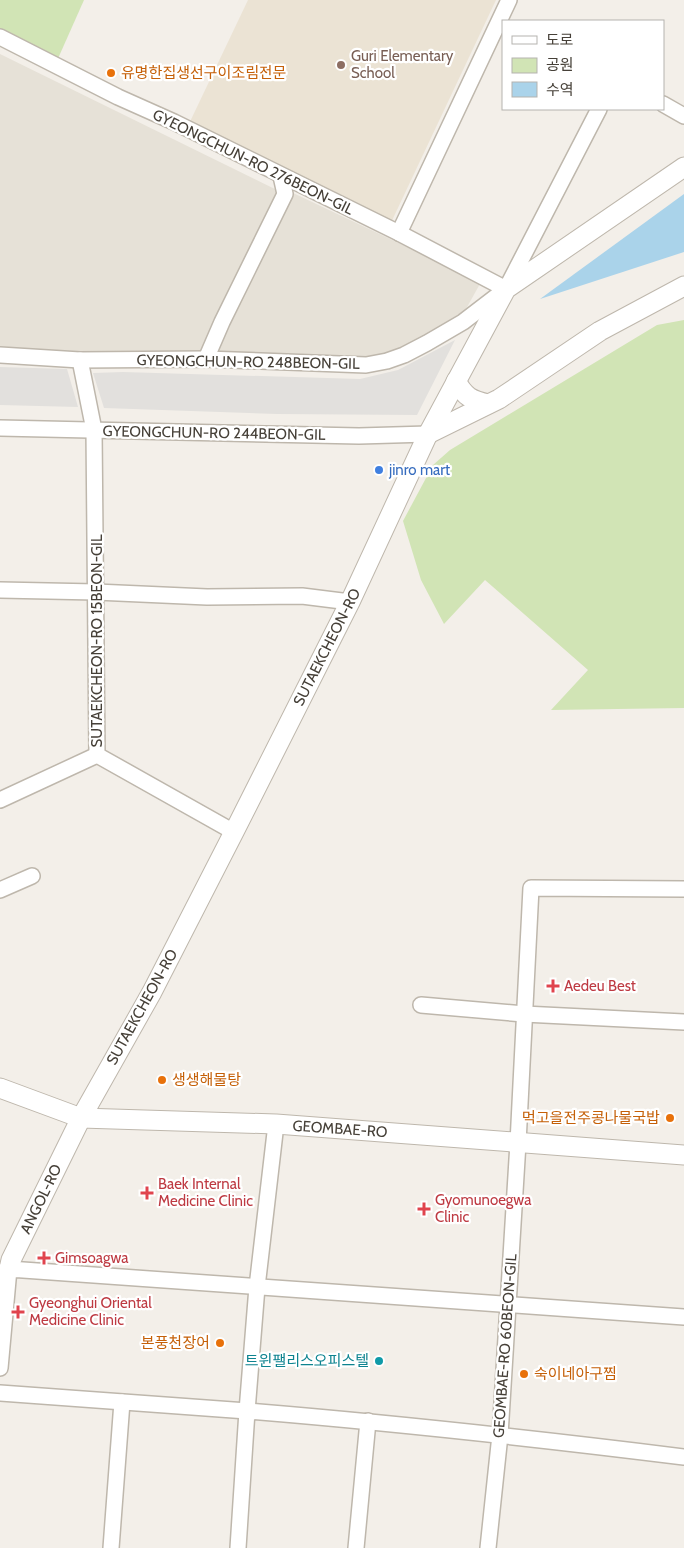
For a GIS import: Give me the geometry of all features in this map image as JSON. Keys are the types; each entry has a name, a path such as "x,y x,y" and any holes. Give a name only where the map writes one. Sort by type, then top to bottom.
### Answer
{"street":[{"path":"505,19 509,0"},
{"path":"399,233 502,25"},
{"name":"GYEONGCHUN-RO 276BEON-GIL","path":"0,37 118,97 174,122 399,233 506,289"},
{"path":"664,105 684,116"},
{"path":"506,289 598,110"},
{"path":"506,289 684,167"},
{"path":"206,359 222,322 285,194 281,176"},
{"path":"428,434 498,399 600,331 684,286"},
{"name":"GYEONGCHUN-RO 248BEON-GIL","path":"0,355 80,360 206,359 366,365 387,361 411,351 456,326 506,289"},
{"name":"SUTAEKCHEON-RO","path":"81,1118 152,992 350,602 428,434 506,289"},
{"name":"SUTAEKCHEON-RO 15BEON-GIL","path":"80,360 94,430 97,755 234,832"},
{"path":"456,381 465,396 488,404"},
{"name":"GYEONGCHUN-RO 244BEON-GIL","path":"0,428 360,436 428,434"},
{"path":"0,590 207,597 302,596 350,602"},
{"path":"0,800 97,755"},
{"path":"0,890 32,876"},
{"name":"GEOMBAE-RO 60BEON-GIL","path":"488,1548 500,1435 531,888 684,889"},
{"path":"421,1005 524,1014 684,1022"},
{"name":"GEOMBAE-RO","path":"0,1088 81,1118 276,1124 684,1155"},
{"name":"ANGOL-RO","path":"5,1266 81,1118"},
{"path":"238,1548 257,1287 276,1124"},
{"path":"0,1368 5,1266 257,1287 684,1317"},
{"path":"0,1393 368,1421 684,1457"},
{"path":"111,1548 122,1402"},
{"path":"356,1548 368,1421"}],"shaded area":[{"name":"Guri Elementary School","path":"248,0 496,0 388,229 186,130"},
{"path":"0,54 285,194 196,362 0,359"},
{"path":"291,192 481,282 466,309 394,360 213,362"},
{"path":"455,340 417,415 277,414 104,408 93,373 123,372 360,379 398,370"},
{"path":"0,367 67,369 78,407 0,405"}],"green space":[{"path":"0,0 84,0 56,63 0,38"},
{"path":"684,320 684,708 551,710 588,670 485,580 444,624 421,580 403,521 433,465 450,450 657,325"}],"water":[{"path":"684,194 684,252 540,299"}],"place":[{"name":"Guri Elementary School","path":"341,65"},
{"name":"유명한집생선구이조림전문","path":"111,73"},
{"name":"jinro mart","path":"379,470"},
{"name":"Aedeu Best","path":"553,986"},
{"name":"생생해물탕","path":"162,1080"},
{"name":"먹고을전주콩나물국밥","path":"670,1118"},
{"name":"Baek Internal Medicine Clinic","path":"147,1193"},
{"name":"Gyomunoegwa Clinic","path":"424,1209"},
{"name":"Gimsoagwa","path":"44,1258"},
{"name":"Gyeonghui Oriental Medicine Clinic","path":"18,1312"},
{"name":"본풍천장어","path":"220,1343"},
{"name":"트윈팰리스오피스텔","path":"379,1361"},
{"name":"숙이네아구찜","path":"524,1374"}]}
